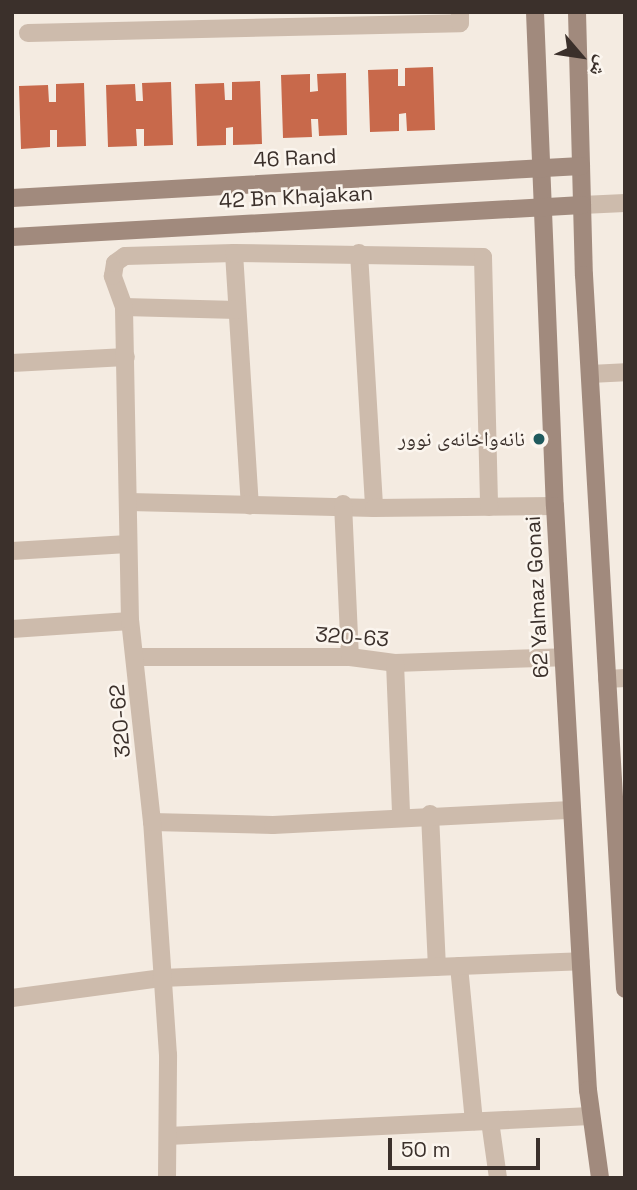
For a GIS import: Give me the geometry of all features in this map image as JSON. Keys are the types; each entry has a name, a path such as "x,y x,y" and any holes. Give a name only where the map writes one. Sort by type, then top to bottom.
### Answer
{"main road":[{"name":"62 Yalmaz Gonai","path":"536,12 541,205 563,657 591,1116 600,1178"},
{"path":"578,12 582,205 590,374 616,679 625,986"},
{"name":"46 Rand","path":"12,198 540,166 581,166"},
{"name":"42 Bn Khajakan","path":"12,237 541,205 582,205"}],"street":[{"path":"28,33 460,23 460,12"},
{"path":"582,205 625,203"},
{"path":"250,505 234,253 359,253 483,257 489,507"},
{"name":"320-62","path":"167,1178 168,1136 152,822 137,657 130,621 130,502 124,307 113,276 115,263 125,256 234,253"},
{"path":"359,253 374,508"},
{"path":"124,307 237,310"},
{"path":"12,363 126,357"},
{"path":"590,374 625,372"},
{"path":"130,502 343,504 374,508 555,506"},
{"path":"343,504 350,657"},
{"path":"12,551 128,544"},
{"path":"12,629 130,621"},
{"name":"320-63","path":"137,657 350,657 395,663 563,657"},
{"path":"395,663 401,815"},
{"path":"152,822 273,825 401,815 572,810"},
{"path":"430,814 437,967"},
{"path":"12,998 161,978 581,961"},
{"path":"460,966 482,1121 498,1178"},
{"path":"168,1136 591,1116"}],"building":[{"path":"433,67 435,130 407,131 406,113 399,114 399,131 370,132 368,70 398,69 398,86 405,86 405,68"},
{"path":"346,73 347,135 319,136 318,119 311,119 312,137 283,138 281,75 310,74 310,92 318,91 317,74"},
{"path":"260,81 262,144 233,145 233,127 226,128 226,145 197,146 195,84 224,83 225,100 232,100 232,82"},
{"path":"171,82 173,145 144,146 144,129 136,129 137,146 108,147 106,85 135,84 136,101 143,101 142,83"},
{"path":"84,83 86,146 57,147 57,130 50,130 50,147 21,149 19,86 48,85 49,102 56,102 56,84"}],"place":[{"name":"نانەواخانەی نوور","path":"539,439"}]}
